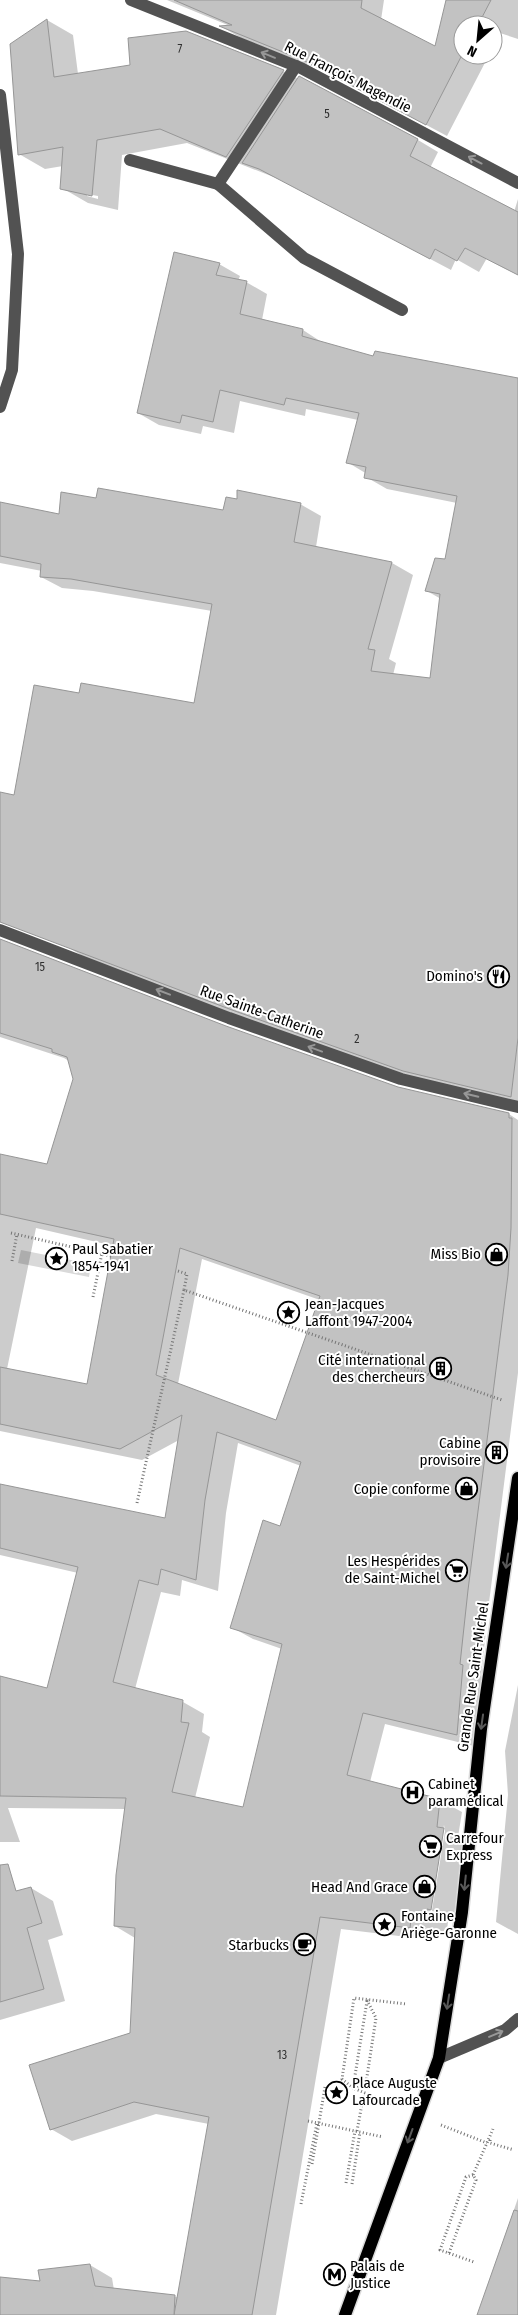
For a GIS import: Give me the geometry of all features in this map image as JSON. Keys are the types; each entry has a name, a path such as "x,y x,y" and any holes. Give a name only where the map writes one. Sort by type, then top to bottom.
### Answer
{"main road":[{"name":"Grande Rue Saint-Michel","path":"439,2058 462,1912 481,1729 518,1478"},
{"path":"345,2315 439,2058"}],"street":[{"name":"Rue François Magendie","path":"131,0 296,66 518,183"},
{"path":"218,184 296,66"},
{"path":"0,95 18,254 12,370 0,407"},
{"path":"130,160 218,184 304,258 402,310"},
{"name":"Rue Sainte-Catherine","path":"0,930 229,1018 401,1079 518,1107"},
{"path":"439,2058 505,2030 518,2019"}],"path":[{"path":"11,1233 111,1256"},
{"path":"12,1262 17,1234"},
{"path":"93,1297 102,1253"},
{"path":"138,1503 187,1274 178,1271"},
{"path":"184,1290 502,1400"},
{"path":"367,2000 353,2088 342,2079 354,1998 406,2004"},
{"path":"366,2084 376,2018 367,2000"},
{"path":"312,2164 325,2087"},
{"path":"346,2183 364,2094"},
{"path":"308,2121 384,2138"},
{"path":"301,2204 317,2122"},
{"path":"473,2175 493,2129 490,2143 514,2150"},
{"path":"352,2184 357,2131"},
{"path":"449,2253 476,2180 473,2175"},
{"path":"473,2175 466,2177 440,2250 474,2262"}],"shaded area":[{"path":"21,1250 91,1264 89,1277 18,1263"}],"building":[{"path":"174,0 362,0 361,8 435,46 446,0 491,0 483,15 453,15 453,65 457,65 426,125 305,61 219,26 232,25"},
{"path":"47,19 54,77 130,65 128,38 186,31 284,70 226,157 160,129 97,140 92,196 60,189 63,147 18,155 10,44"},
{"path":"299,76 418,139 410,156 518,212 518,275 465,248 457,261 435,249 430,259 259,169 242,163"},
{"path":"174,252 220,263 216,275 247,281 240,314 303,329 302,336 373,356 375,351 518,378 518,1038 511,1097 403,1071 232,1010 0,922 0,792 14,795 34,685 79,693 81,683 194,703 212,604 71,579 40,577 41,564 0,556 0,502 59,514 61,492 96,498 98,488 223,510 226,497 237,499 237,490 301,503 294,542 392,562 368,649 375,650 371,671 430,678 440,594 425,591 435,558 445,559 457,496 364,478 366,467 346,463 359,413 286,398 284,405 220,390 213,422 182,415 180,423 137,413"},
{"path":"0,939 226,1026 398,1087 509,1113 509,1118 512,1118 511,1228 508,1275 468,1590 460,1664 463,1665 457,1735 363,1713 347,1775 440,1799 437,1827 444,1828 431,1910 427,1909 425,1921 411,1919 410,1928 320,1917 252,2315 174,2315 209,2117 134,2102 50,2130 29,2065 130,2033 135,1928 114,1926 116,1875 126,1798 0,1796 0,1676 47,1688 78,1567 0,1548 0,1484 165,1518 182,1415 120,1449 0,1424 0,1367 87,1384 114,1239 0,1214 0,1154 47,1164 73,1079 67,1057 52,1052 52,1049 0,1033","holes":["180,1248 320,1296 276,1420 156,1375","217,1432 301,1462 280,1526 263,1520 230,1628 282,1644 243,1807 172,1792 189,1723 181,1722 183,1700 113,1682 139,1580 158,1585 161,1569 196,1580 205,1500"]},
{"path":"8,1864 16,1891 31,1887 42,1923 27,1928 44,1989 0,2002 0,1865"},
{"path":"514,2210 518,2211 518,2315 477,2315"},
{"path":"90,2264 95,2286 175,2295 174,2315 0,2315 0,2277 40,2281 38,2270"}],"place":[{"name":"Domino's","path":"499,976"},
{"name":"Miss Bio","path":"497,1254"},
{"name":"Paul Sabatier 1854-1941","path":"56,1258"},
{"name":"Jean-Jacques Laffont 1947-2004","path":"289,1313"},
{"name":"Cité international des chercheurs","path":"441,1369"},
{"name":"Cabine provisoire","path":"497,1452"},
{"name":"Copie conforme","path":"466,1489"},
{"name":"Les Hespérides de Saint-Michel","path":"456,1570"},
{"name":"Cabinet paramédical","path":"412,1793"},
{"name":"Carrefour Express","path":"430,1847"},
{"name":"Head And Grace","path":"424,1887"},
{"name":"Fontaine Ariège-Garonne","path":"385,1925"},
{"name":"Starbucks","path":"305,1945"},
{"name":"Place Auguste Lafourcade","path":"336,2092"},
{"name":"Palais de Justice","path":"334,2275"}]}
